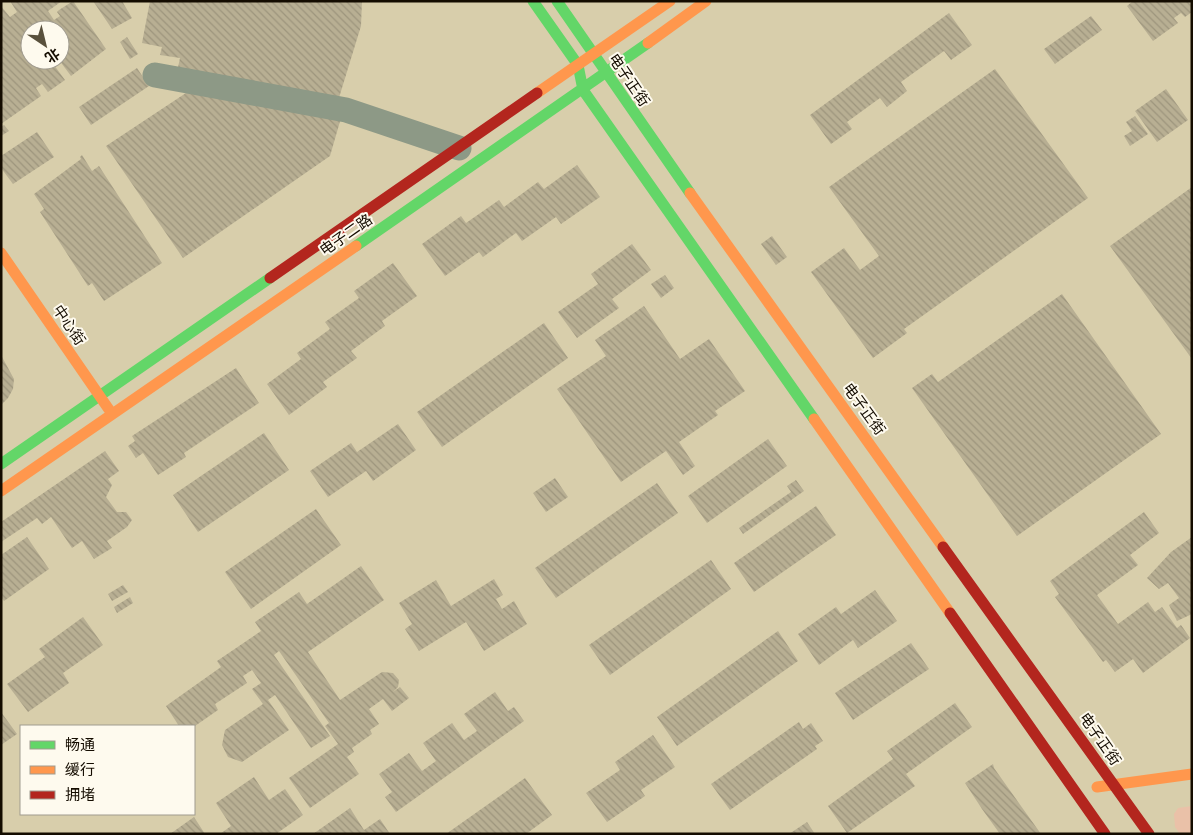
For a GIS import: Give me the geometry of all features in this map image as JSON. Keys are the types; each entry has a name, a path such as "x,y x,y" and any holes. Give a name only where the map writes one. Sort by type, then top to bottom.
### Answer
{"main road":[{"path":"533,1 578,65 583,90 1076,790 1105,834"},
{"name":"电子正街","path":"557,1 606,74 1149,834"},
{"name":"电子二路","path":"1,464 578,65 595,56 670,1"},
{"name":"电子二路","path":"1,491 583,90 706,1"},
{"name":"中心街","path":"1,253 113,414"},
{"path":"1076,790 1192,774"}],"street":[{"path":"155,75 346,110 459,148"}],"shaded area":[{"path":"1192,806 1192,834 1180,834 1175,827 1174,814 1178,808"}],"building":[{"path":"10,1 62,1 48,11 54,20 20,20 20,70 58,70 65,80 48,92 42,84 36,88 41,96 1,124 1,6 10,17 17,12"},
{"path":"73,1 106,49 71,76 66,70 70,70 70,20 54,20 60,16 57,12 59,10"},
{"path":"93,1 122,1 132,18 112,29"},
{"path":"150,1 362,1 361,26 338,101 177,72 180,58 160,55 162,47 142,43"},
{"path":"1133,1 1192,1 1192,12 1185,17 1181,13 1174,18 1178,23 1153,41 1127,6"},
{"path":"949,13 972,45 951,60 944,51 901,82 907,91 887,107 880,98 847,122 852,129 831,144 810,115"},
{"path":"1091,16 1102,30 1055,64 1044,49"},
{"path":"127,37 138,54 130,59 120,42"},
{"path":"137,68 149,86 91,125 79,107"},
{"path":"995,69 1088,198 904,329 907,333 873,358 811,272 844,248 860,270 879,256 829,187"},
{"path":"192,89 341,118 330,156 183,258 106,146"},
{"path":"1166,89 1188,120 1157,142 1135,111"},
{"path":"1135,116 1148,134 1130,146 1124,136 1132,131 1126,122"},
{"path":"4,125 9,131 1,136 1,127"},
{"path":"37,132 54,157 13,184 1,168 1,156"},
{"path":"82,155 92,171 99,166 162,263 104,301 92,283 88,286 40,212 44,209 34,194 81,159"},
{"path":"577,165 600,197 561,224 556,217 522,241 516,233 483,257 479,252 445,276 422,244 461,216 466,223 499,200 504,207 538,182 544,189"},
{"path":"1192,187 1192,359 1110,246"},
{"path":"772,236 787,257 776,265 761,244"},
{"path":"632,244 651,270 612,299 619,308 577,338 558,312 598,284 591,274"},
{"path":"393,263 417,296 382,321 385,326 351,351 357,358 323,382 327,387 289,415 267,384 301,359 297,353 330,329 325,322 359,298 354,291"},
{"path":"665,275 674,288 661,298 651,284"},
{"path":"1062,294 1161,434 1017,536 912,388 932,374 938,382"},
{"path":"644,306 680,359 709,339 745,391 715,411 718,415 679,442 695,466 683,475 666,451 621,482 557,389 606,356 595,340"},
{"path":"544,323 568,358 442,447 417,412"},
{"path":"1,355 14,379 13,389 1,405"},
{"path":"236,368 259,403 184,453 186,457 158,475 143,453 136,458 128,446 135,441 132,436"},
{"path":"398,424 416,450 373,481 366,471 328,497 310,471 351,443 357,452"},
{"path":"264,433 289,470 198,532 173,495"},
{"path":"768,439 787,466 707,523 688,496"},
{"path":"105,451 119,471 108,479 112,485 106,497 117,512 126,512 132,520 127,527 107,541 112,548 94,559 82,541 72,548 51,517 42,524 37,518 1,542 1,522"},
{"path":"555,478 568,497 546,512 533,493"},
{"path":"796,480 804,491 743,534 739,528 791,492 787,486"},
{"path":"657,483 678,513 556,598 535,568"},
{"path":"816,506 836,535 754,592 734,563"},
{"path":"316,509 341,545 251,609 225,572"},
{"path":"1144,512 1159,533 1130,555 1138,565 1097,595 1118,624 1148,602 1155,612 1162,607 1177,628 1181,625 1190,638 1143,673 1133,659 1115,672 1106,660 1103,662 1055,597 1059,594 1050,581"},
{"path":"27,537 49,569 4,601 1,597 1,555"},
{"path":"1192,537 1192,614 1177,621 1169,605 1179,598 1168,583 1159,589 1147,578 1171,552"},
{"path":"711,560 731,589 610,675 589,645"},
{"path":"361,566 384,600 308,652 340,700 382,672 393,673 399,680 398,687 393,692 400,687 409,698 392,711 383,699 369,709 379,724 370,730 372,734 352,748 354,752 347,757 359,774 310,808 289,778 338,744 325,726 329,723 279,651 274,655 330,736 311,748 275,695 268,700 289,730 242,762 228,757 222,745 225,730 263,704 252,689 261,683 252,670 243,676 247,683 215,704 218,710 195,726 178,725 166,706 221,667 217,661 261,631 255,622 299,592 307,604"},
{"path":"494,579 503,595 496,599 502,609 514,601 527,624 484,651 466,622 419,651 405,629 412,624 399,603 436,580 451,606"},
{"path":"123,585 128,592 112,601 108,594"},
{"path":"875,590 897,621 858,648 853,640 819,665 798,634 836,607 841,614"},
{"path":"130,597 133,603 117,613 114,607"},
{"path":"83,617 103,645 63,673 69,683 28,712 7,684 45,657 39,649"},
{"path":"778,631 798,661 677,746 657,717"},
{"path":"911,643 929,669 853,720 835,693"},
{"path":"495,692 508,711 514,707 524,721 396,812 385,797 392,792 379,774 409,753 422,771 436,761 423,743 452,723 464,740 477,731 464,714"},
{"path":"955,703 972,727 906,774 915,786 847,833 828,806 893,759 887,751"},
{"path":"1,712 17,734 1,745"},
{"path":"799,722 803,729 811,723 823,741 815,746 817,749 730,810 711,784"},
{"path":"653,735 675,767 641,790 645,796 607,822 586,793 620,770 615,762"},
{"path":"993,764 1041,834 1000,834 982,809 965,783"},
{"path":"254,777 269,800 285,789 303,815 276,834 220,834 231,826 216,803"},
{"path":"525,778 552,815 526,834 446,834"},
{"path":"350,808 364,830 380,819 390,834 313,834"},
{"path":"194,817 205,834 170,834"},
{"path":"807,822 815,834 789,834"}],"traffic: fast":[{"path":"533,1 578,65 583,90 814,419"},
{"path":"557,1 690,193"},
{"path":"356,246 648,43"},
{"path":"1,464 270,278"}],"traffic: slow":[{"path":"537,93 670,1"},
{"path":"648,43 706,1"},
{"path":"690,193 943,547"},
{"path":"1,491 356,246"},
{"path":"1,253 110,411"},
{"path":"814,419 950,613"},
{"path":"1097,787 1192,774"}],"traffic: jam":[{"path":"270,278 537,93"},
{"path":"943,547 1149,834"},
{"path":"950,613 1105,834"}]}
